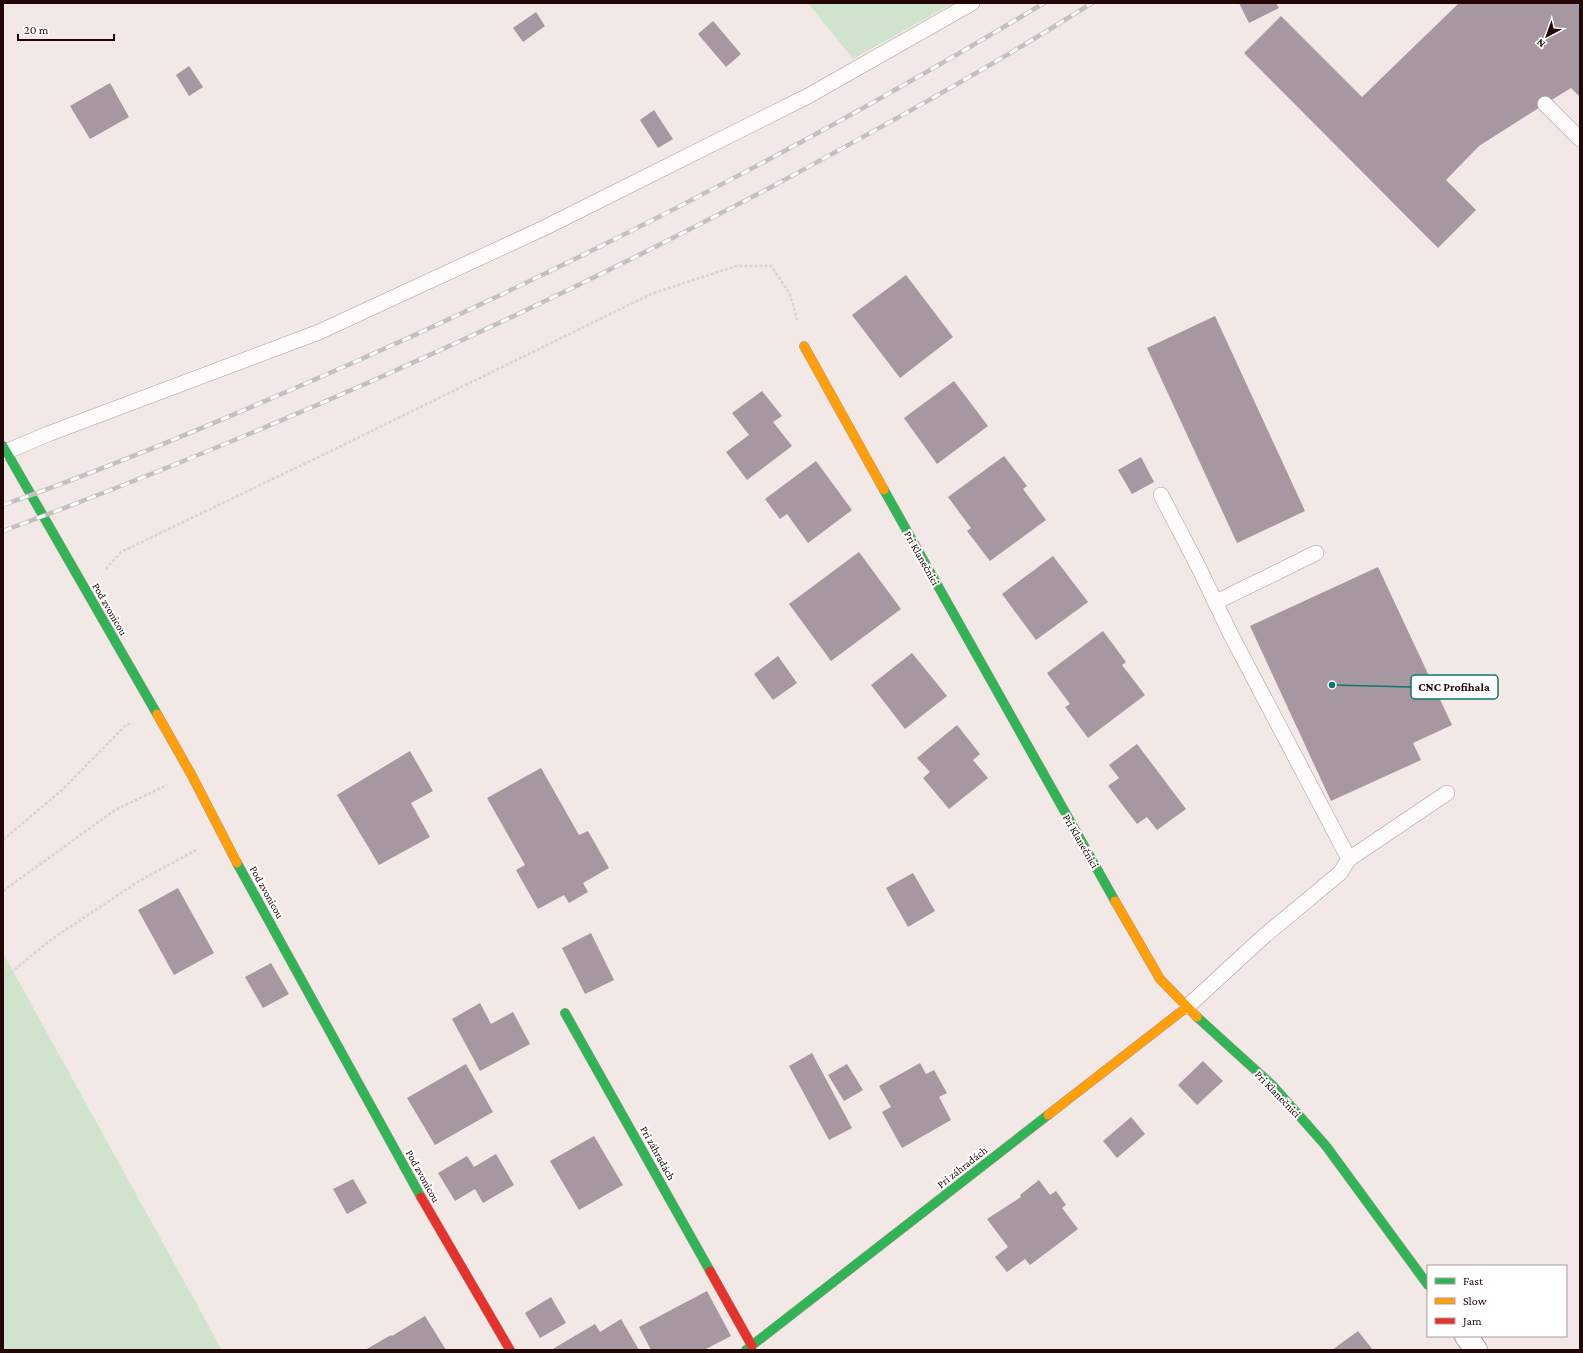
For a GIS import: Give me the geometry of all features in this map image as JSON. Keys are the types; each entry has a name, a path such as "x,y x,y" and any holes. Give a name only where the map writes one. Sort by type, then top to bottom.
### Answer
{"street":[{"name":"Pri Klanečnici","path":"804,346 1064,812 1160,979 1187,1007 1273,1086 1326,1146 1427,1284"},
{"name":"Pod zvonicou","path":"4,450 191,774 222,836 436,1223 510,1350"},
{"name":"Pri záhradách","path":"565,1013 749,1348 1187,1007"},
{"path":"1467,1337 1476,1350"}],"lane":[{"path":"4,450 319,332 537,231 808,96 972,3"},
{"path":"1545,104 1580,139"},
{"path":"1161,495 1216,602 1230,633 1349,859"},
{"path":"1216,602 1316,553"},
{"path":"1187,1007 1263,937 1340,873 1349,859 1447,793"}],"path":[{"path":"87,593 121,552 652,294 736,266 771,266 790,294 804,346"},
{"path":"3,840 62,790 126,725 158,717"},
{"path":"3,891 115,810 191,774"},
{"path":"3,979 52,939 139,881 222,836"}],"green space":[{"path":"808,3 953,3 853,59"},
{"path":"3,953 222,1350 3,1350"}],"building":[{"path":"1239,3 1276,3 1279,8 1249,23"},
{"path":"1459,3 1580,3 1580,97 1571,88 1545,104 1479,146 1446,180 1476,210 1438,248 1244,53 1281,16 1362,97"},
{"path":"536,12 545,26 523,42 513,28"},
{"path":"713,21 741,54 726,67 698,34"},
{"path":"189,66 203,87 189,96 176,75"},
{"path":"110,83 129,117 90,139 70,106"},
{"path":"654,110 673,139 658,148 640,120"},
{"path":"906,275 953,337 900,378 852,315"},
{"path":"1215,316 1305,511 1237,543 1147,348"},
{"path":"954,381 988,426 937,464 904,418"},
{"path":"762,391 782,416 773,422 792,446 747,480 726,452 749,435 732,413"},
{"path":"1004,456 1027,486 1023,489 1046,520 990,561 967,531 971,528 948,497"},
{"path":"1141,457 1154,482 1132,494 1118,470"},
{"path":"816,461 852,510 808,543 787,514 780,519 765,499"},
{"path":"859,552 901,609 831,661 789,604"},
{"path":"1053,556 1088,602 1036,640 1002,594"},
{"path":"1378,567 1452,725 1413,743 1421,760 1331,801 1250,626"},
{"path":"1103,631 1126,662 1122,665 1145,695 1088,738 1065,707 1070,704 1047,673"},
{"path":"912,653 947,696 905,729 871,685"},
{"path":"778,656 797,683 773,700 754,674"},
{"path":"957,725 980,754 973,760 988,778 949,809 923,778 930,772 917,758"},
{"path":"1137,744 1186,809 1157,830 1147,817 1137,824 1108,786 1119,778 1109,765"},
{"path":"410,751 433,791 411,803 430,837 379,865 337,795"},
{"path":"541,768 579,835 588,831 609,868 583,883 588,892 569,903 564,895 538,909 516,870 525,865 487,798"},
{"path":"913,873 935,911 908,927 886,888"},
{"path":"178,888 214,953 174,975 138,910"},
{"path":"591,933 614,980 585,994 562,948"},
{"path":"271,963 289,994 263,1008 245,977"},
{"path":"480,1003 491,1024 513,1012 530,1044 480,1071 452,1019"},
{"path":"812,1053 852,1128 829,1140 789,1066"},
{"path":"1203,1061 1223,1081 1197,1105 1178,1085"},
{"path":"920,1063 926,1074 934,1070 947,1093 939,1097 951,1120 902,1148 882,1112 891,1107 879,1086"},
{"path":"466,1064 493,1112 435,1145 407,1098"},
{"path":"847,1064 863,1090 844,1101 828,1075"},
{"path":"1131,1117 1145,1134 1117,1158 1103,1141"},
{"path":"594,1136 623,1185 579,1210 550,1161"},
{"path":"496,1154 514,1185 483,1203 475,1189 455,1201 438,1173 467,1156 474,1167"},
{"path":"353,1179 367,1203 347,1214 333,1189"},
{"path":"1039,1180 1050,1195 1056,1191 1066,1205 1062,1208 1078,1229 1030,1265 1025,1259 1007,1272 995,1257 1008,1247 987,1219 1021,1197 1020,1195"},
{"path":"707,1291 731,1336 704,1350 651,1350 639,1327"},
{"path":"551,1297 566,1323 540,1338 525,1313"},
{"path":"425,1316 446,1350 365,1350 391,1335 392,1336"},
{"path":"621,1319 639,1350 551,1350 595,1324 600,1332"},
{"path":"1358,1331 1373,1350 1332,1350"}],"railway":[{"path":"3,505 134,456 220,420 348,365 526,283 702,195 788,149 960,53 1044,3"},
{"path":"3,531 200,454 298,413 395,371 587,281 775,185 935,97 1092,3"}],"traffic: fast":[{"path":"3,446 157,714"},
{"path":"884,490 1115,901"},
{"path":"237,863 421,1197"},
{"path":"565,1013 710,1271"},
{"path":"1197,1017 1273,1086 1326,1146 1427,1284"},
{"path":"746,1350 1048,1115"}],"traffic: slow":[{"path":"804,346 884,490"},
{"path":"157,714 191,774 237,863"},
{"path":"1115,901 1160,979 1197,1017"},
{"path":"1048,1115 1187,1007"}],"traffic: jam":[{"path":"421,1197 510,1350"},
{"path":"710,1271 752,1346"}],"place":[{"name":"CNC Profihala","path":"1332,685"}]}
